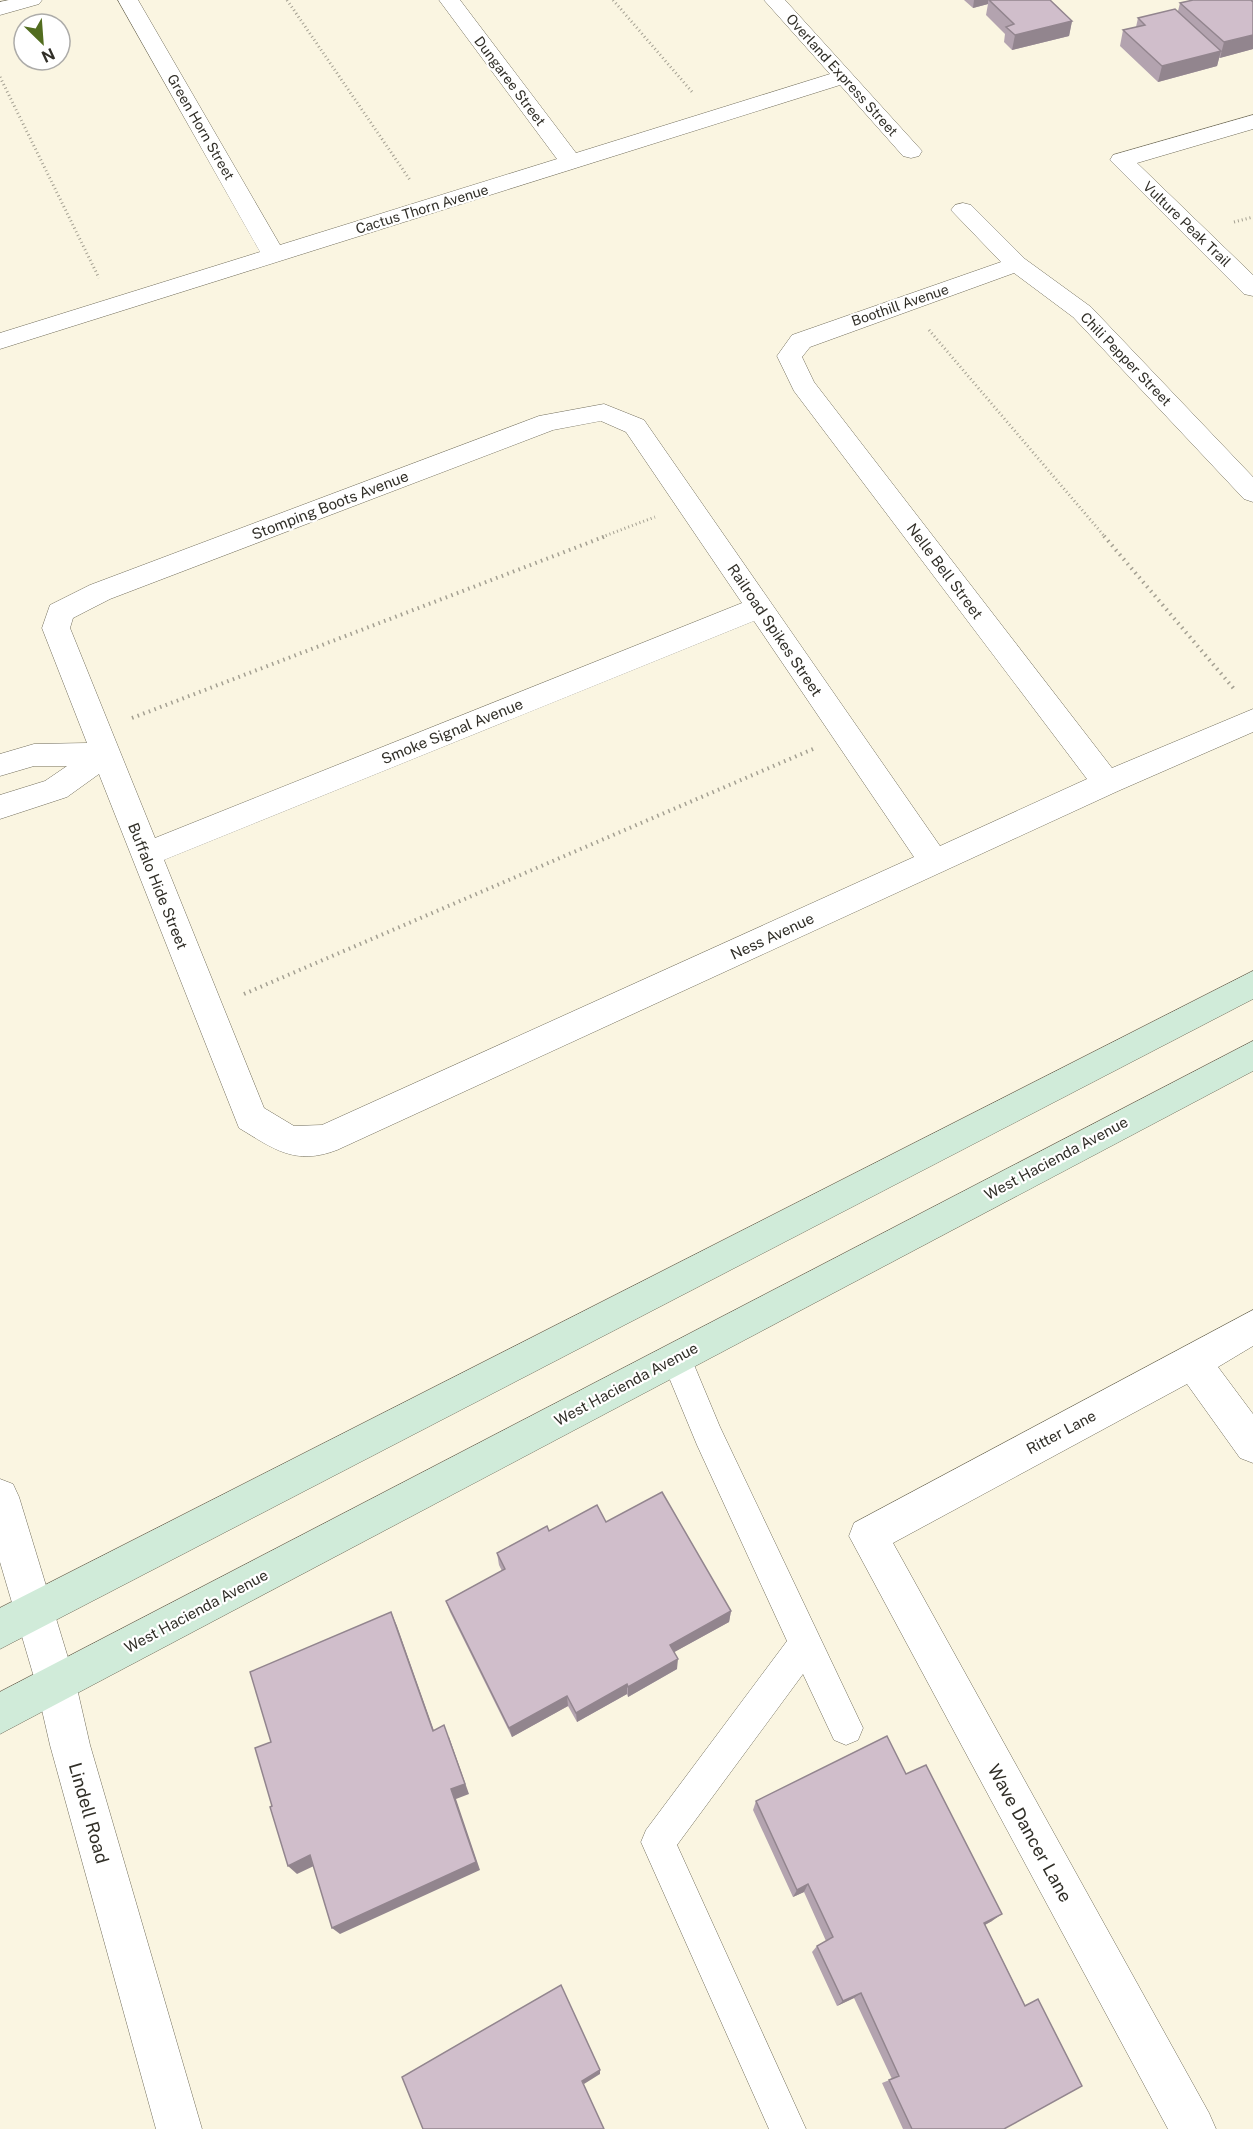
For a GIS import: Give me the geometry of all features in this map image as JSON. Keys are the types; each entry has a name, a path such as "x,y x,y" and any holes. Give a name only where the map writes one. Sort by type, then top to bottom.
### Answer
{"main road":[{"path":"0,1629 1253,984"},
{"name":"West Hacienda Avenue","path":"0,1714 1253,1055"}],"street":[{"path":"0,9 32,0"},
{"name":"Green Horn Street","path":"128,0 274,255"},
{"name":"Dungaree Street","path":"449,0 571,162"},
{"name":"Overland Express Street","path":"774,0 911,151"},
{"name":"Cactus Thorn Avenue","path":"0,340 843,77"},
{"name":"Vulture Peak Trail","path":"1253,122 1121,160 1253,289"},
{"name":"Chili Pepper Street","path":"963,210 1017,264 1082,312 1253,493"},
{"name":"Boothill Avenue","path":"789,356 801,340 1017,264"},
{"name":"Nelle Bell Street","path":"789,356 803,385 1107,783"},
{"name":"Railroad Spikes Street","path":"604,412 635,426 934,862"},
{"name":"Stomping Boots Avenue","path":"60,612 100,592 548,422 604,412"},
{"name":"Smoke Signal Avenue","path":"145,855 760,608"},
{"name":"Buffalo Hide Street","path":"60,612 56,628 251,1118 290,1141"},
{"name":"Ness Avenue","path":"290,1141 325,1140 1107,783 1253,720"},
{"path":"0,765 34,755 101,743"},
{"path":"0,807 56,789 101,743"},
{"name":"Ritter Lane","path":"868,1536 1193,1362 1253,1327"},
{"path":"1193,1362 1253,1445"},
{"name":"Lindell Road","path":"0,1497 56,1684 70,1746 179,2129"},
{"name":"Wave Dancer Lane","path":"868,1536 1193,2129"}],"lane":[{"path":"676,1358 708,1435 846,1728"},
{"path":"788,2129 658,1842 805,1644"}],"path":[{"path":"287,0 428,207"},
{"path":"613,0 714,118"},
{"path":"0,77 113,305"},
{"path":"906,303 1238,693"},
{"path":"101,743 689,504"},
{"path":"207,1010 847,734"}],"building":[{"path":"989,0 1050,0 1072,21 1015,35 1006,27 1014,24"},
{"path":"1193,0 1251,0 1253,2 1253,35 1224,42 1180,3"},
{"path":"1175,9 1221,51 1162,66 1123,30 1145,25 1138,18"},
{"path":"662,1492 731,1611 670,1645 678,1659 628,1687 627,1684 576,1713 567,1696 509,1728 446,1601 505,1569 497,1553 547,1526 549,1531 597,1505 606,1522"},
{"path":"391,1612 433,1731 444,1725 465,1784 451,1789 476,1862 332,1928 310,1855 288,1866 255,1748 271,1742 250,1672"},
{"path":"887,1736 906,1774 926,1765 1002,1914 984,1923 1025,2006 1038,1999 1082,2086 1004,2129 912,2129 889,2080 899,2076 861,1993 843,2001 817,1946 833,1937 808,1884 797,1890 756,1801"},
{"path":"561,1985 600,2070 582,2081 604,2129 423,2129 402,2077"}]}
